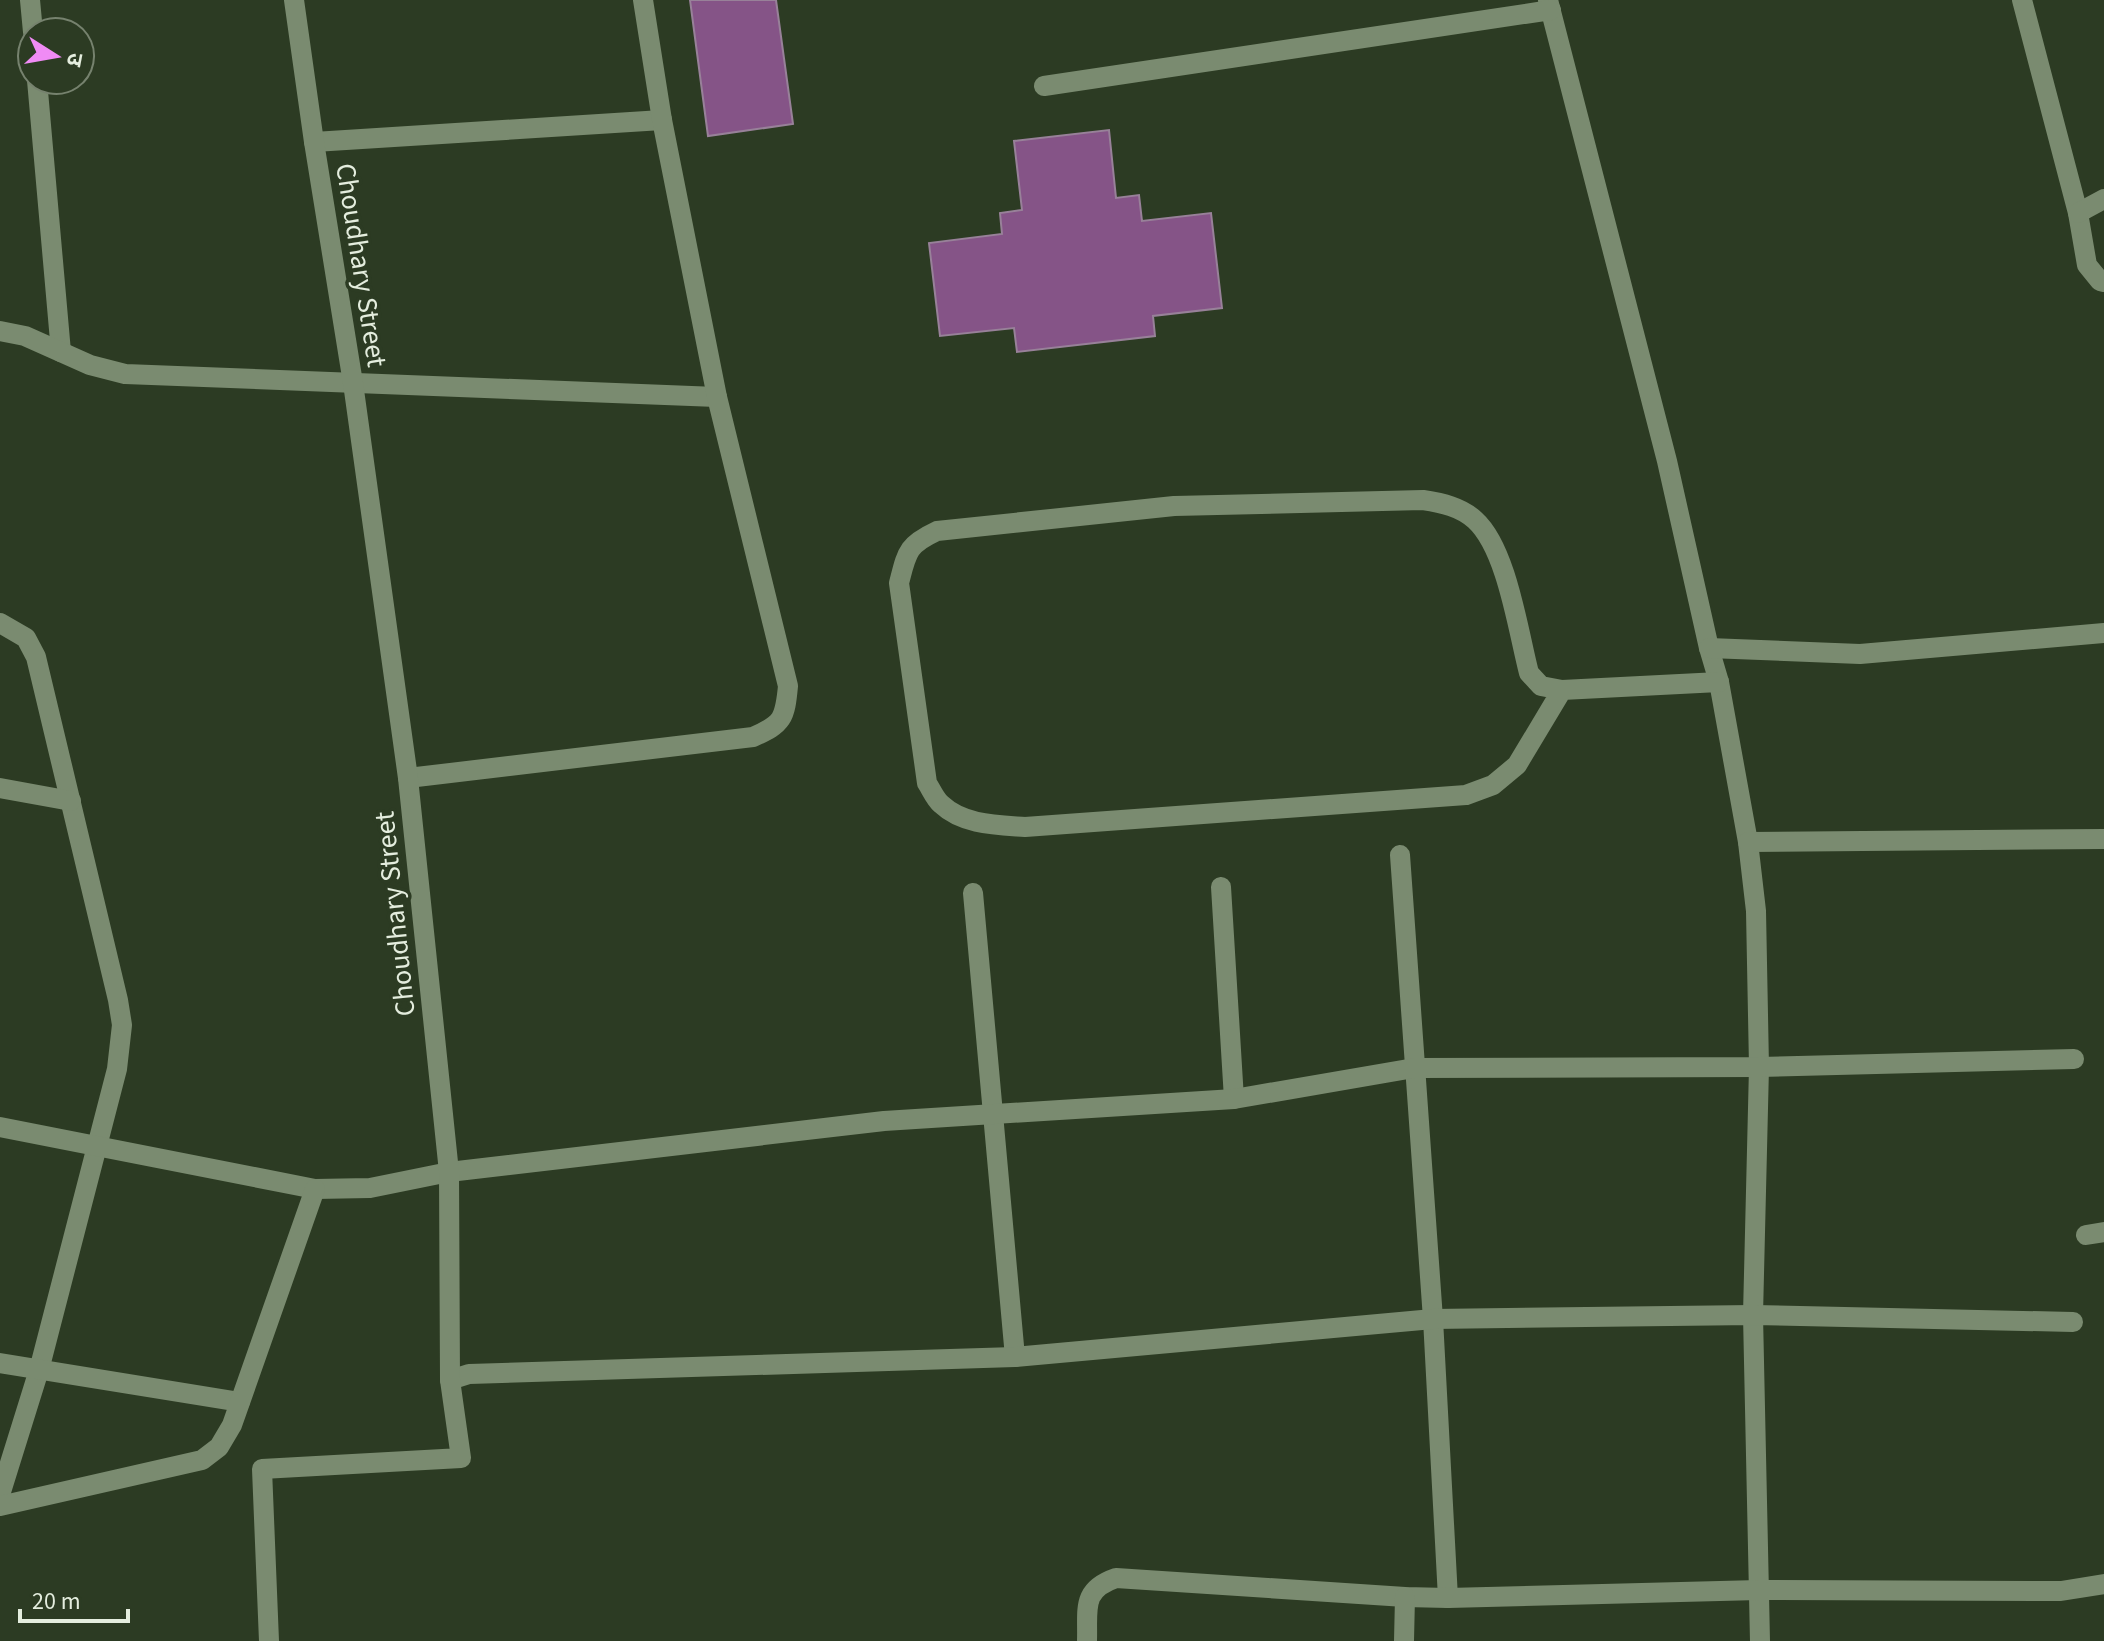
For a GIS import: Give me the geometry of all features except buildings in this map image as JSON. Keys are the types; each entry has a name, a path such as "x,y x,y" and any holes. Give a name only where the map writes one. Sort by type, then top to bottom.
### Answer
{"street":[{"name":"Choudhary Street","path":"269,1641 262,1469 461,1458 450,1380 449,1172 408,778 353,383 294,0"},
{"path":"408,778 753,737 773,728 785,711 788,686 717,397 662,120 643,0"},
{"path":"2022,0 2078,213 2087,265 2104,282"},
{"path":"1044,86 1549,5 1667,461 1719,682 1748,842 1756,911 1759,1067 1753,1315 1760,1641"},
{"path":"38,96 61,352"},
{"path":"314,142 662,120"},
{"path":"2078,213 2104,199"},
{"path":"0,331 25,336 90,365 125,374 717,397"},
{"path":"1562,690 1517,765 1493,785 1466,795 1025,827 986,824 960,816 941,804 927,783 899,583 906,557 917,540 937,531 1174,506 1423,500 1451,505 1475,519 1491,539 1502,562 1529,673 1541,686 1562,690 1719,682"},
{"path":"0,623 26,638 36,657 122,1025 117,1069 39,1370 0,1495"},
{"path":"1709,648 1860,654 2104,633"},
{"path":"0,788 71,801"},
{"path":"1748,842 2104,839"},
{"path":"1400,855 1433,1319 1448,1598"},
{"path":"1221,887 1234,1099"},
{"path":"973,893 1015,1357"},
{"path":"0,1127 315,1189 370,1188 449,1172 884,1121 1234,1099 1414,1068 1759,1067 2074,1059"},
{"path":"0,1506 202,1460 219,1447 232,1425 315,1189"},
{"path":"450,1380 469,1374 1015,1357 1433,1319 1753,1315 2073,1322"},
{"path":"0,1363 240,1402"},
{"path":"1087,1641 1088,1603 1094,1589 1116,1578 1448,1598 1759,1590 2061,1591 2104,1584"},
{"path":"1404,1641 1405,1597"}]}
